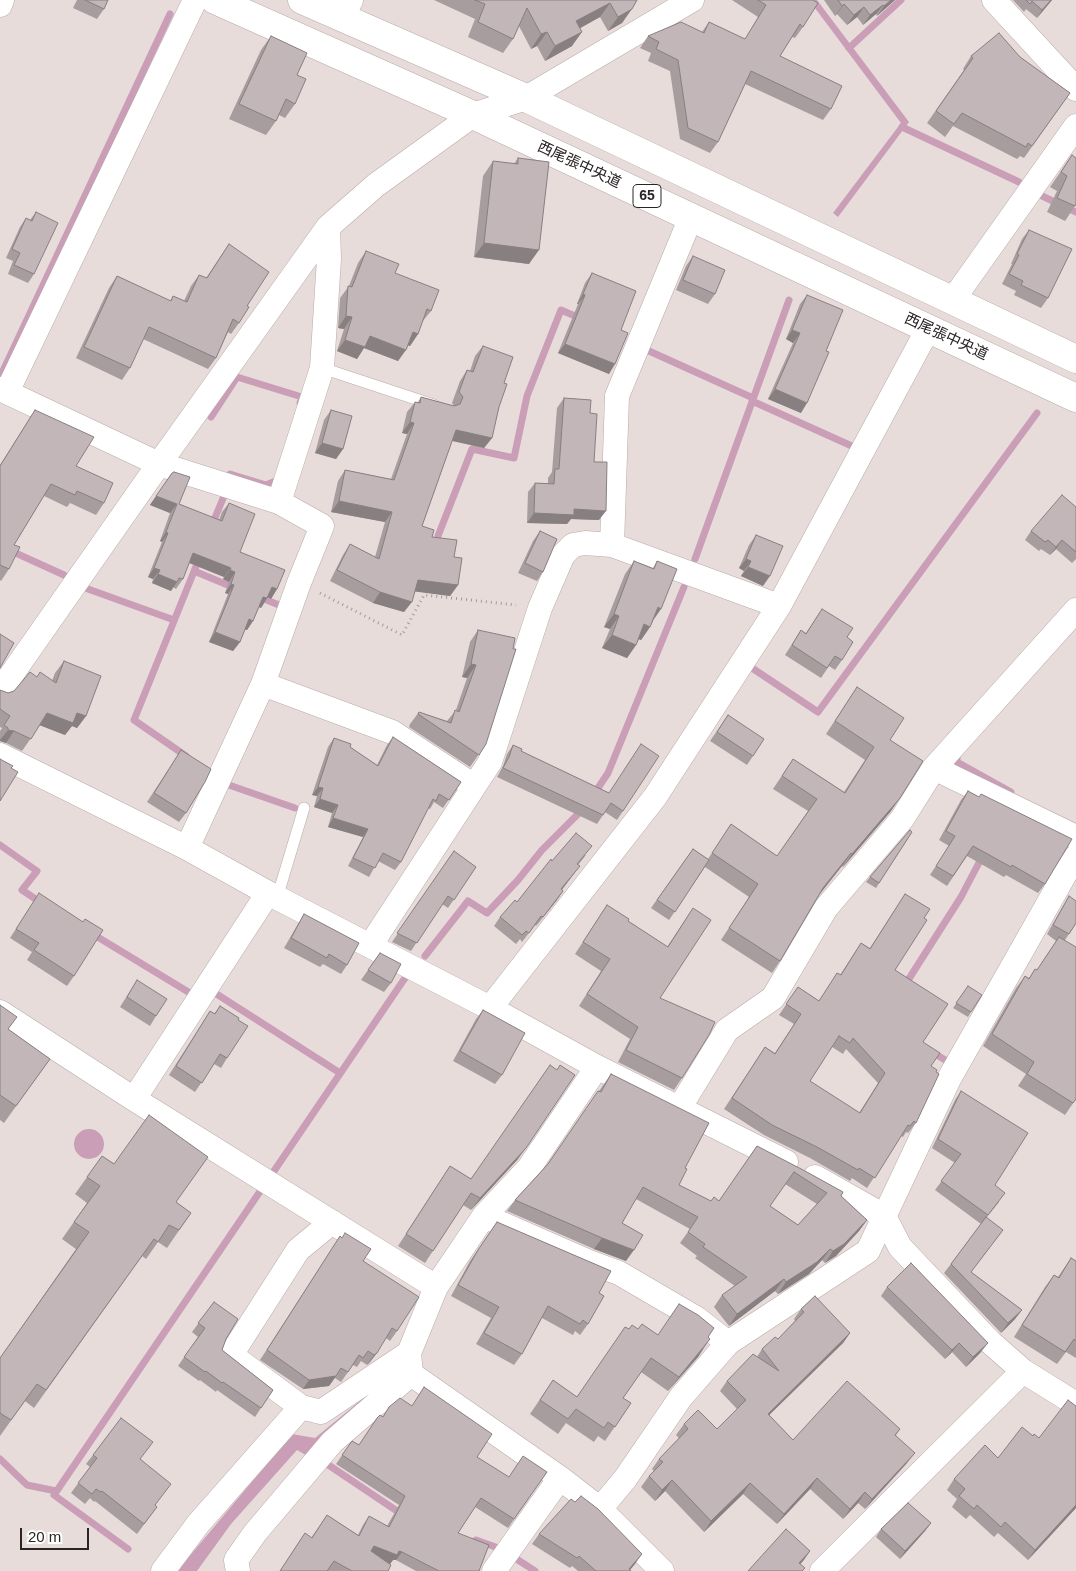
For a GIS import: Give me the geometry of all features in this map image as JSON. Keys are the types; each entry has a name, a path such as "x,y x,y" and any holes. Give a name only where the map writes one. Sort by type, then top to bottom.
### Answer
{"main road":[{"name":"西尾張中央道","path":"215,0 473,115 1076,398"},
{"name":"65","path":"302,0 346,9 526,98 1076,360"}],"street":[{"path":"0,5 2,0"},
{"path":"187,848 263,684 299,583 322,526 279,502 159,464 3,390 195,0"},
{"path":"0,691 328,227 376,185 473,115 526,98 692,0"},
{"path":"994,0 1076,89"},
{"path":"952,302 1076,126"},
{"path":"612,545 617,396 691,217"},
{"path":"279,502 322,368 329,259 328,227"},
{"path":"490,1008 655,797 779,606 928,329"},
{"path":"370,946 490,762 540,608 563,555 573,545 585,543 612,545 779,606"},
{"path":"680,1108 727,1030 773,998 826,908 902,819 934,768 1076,610"},
{"path":"263,684 392,732 474,786"},
{"path":"0,755 187,848 273,896 490,1008 597,1067 803,1170 884,1216 900,1247 990,1342 1023,1370 1076,1404"},
{"path":"934,768 1076,837"},
{"path":"600,1509 625,1479 681,1397 728,1342 868,1250 950,1077 1072,871"},
{"path":"134,1099 273,896"},
{"path":"0,1012 134,1099 436,1287"},
{"path":"238,1571 236,1560 255,1533 332,1442 410,1364 436,1287 484,1216 529,1168 597,1067"},
{"path":"484,1216 589,1262 619,1273 696,1318 728,1342"},
{"path":"332,1222 298,1250 231,1355 301,1407 321,1412 410,1364"},
{"path":"410,1364 600,1509 662,1571"},
{"path":"822,1571 1023,1370"},
{"path":"163,1571 198,1524 301,1407"},
{"path":"502,1559 560,1478"}],"lane":[{"path":"322,368 448,409"},
{"path":"273,896 304,808"}],"path":[{"path":"299,583 402,635 424,595 540,608"}],"shaded area":[{"path":"809,0 817,0 909,122 838,217 833,213 901,123"},
{"path":"89,1129 99,1134 104,1144 99,1154 89,1159 79,1154 74,1144 79,1134"},
{"path":"394,1373 311,1458 297,1450 231,1524 197,1571 177,1571 292,1434 315,1438"}],"building":[{"path":"85,0 108,0 104,9"},
{"path":"475,0 637,0 632,9 618,17 610,3 576,21 582,32 555,46 547,32 541,34 527,8 513,39 478,22 485,4"},
{"path":"758,0 813,0 818,3 803,27 800,24 780,56 842,86 831,109 751,71 718,142 688,128 678,60 656,49 659,42 648,36 681,22 704,33 709,22 745,39 766,5"},
{"path":"838,0 891,0 870,15 864,7 854,15 844,4 842,6"},
{"path":"1026,0 1051,0 1042,10 1032,1 1030,4"},
{"path":"999,33 1020,57 1070,93 1032,146 1028,143 1026,147 962,113 954,124 936,111 973,58 971,56"},
{"path":"271,36 307,53 297,75 306,79 295,104 286,99 276,121 239,104"},
{"path":"1072,155 1076,158 1075,206 1057,198 1067,176 1061,172"},
{"path":"518,158 549,162 539,250 484,243 493,161 518,164"},
{"path":"36,212 58,223 34,274 14,265 20,253 12,249 26,218 32,221"},
{"path":"1029,230 1072,249 1048,298 1021,285 1023,281 1009,274"},
{"path":"229,244 269,272 247,306 249,307 239,323 233,319 216,358 149,327 130,368 84,347 117,276 171,301 173,296 187,302 199,275 207,278"},
{"path":"366,251 399,264 395,273 439,290 431,311 427,309 418,334 413,332 406,350 370,336 365,347 345,340 352,317 346,316 348,286 352,287"},
{"path":"693,256 725,270 715,294 683,280"},
{"path":"592,273 636,291 621,330 628,333 615,364 565,344"},
{"path":"807,295 843,310 826,351 829,352 807,403 775,389 800,333 792,330"},
{"path":"483,346 513,357 504,383 507,384 499,407 492,438 456,430 422,526 434,530 432,537 457,540 454,557 462,558 458,585 418,580 412,602 380,592 337,570 350,544 379,559 392,512 339,501 345,470 394,480 414,423 410,422 415,402 420,403 421,397 454,406 460,404 463,397 459,392 467,370 473,372"},
{"path":"564,398 591,400 590,413 597,414 594,462 607,462 606,511 574,509 574,515 534,513 535,483 554,484 555,469 559,469"},
{"path":"35,410 94,437 76,466 113,483 104,503 77,491 75,495 51,484 14,545 20,547 9,569 0,565 0,466"},
{"path":"331,410 352,416 343,449 322,443"},
{"path":"174,472 190,477 179,504 222,521 229,503 255,514 240,552 285,570 277,589 272,587 267,598 263,597 253,621 249,619 240,642 215,632 234,585 231,584 235,572 230,570 231,568 193,553 183,579 179,578 177,582 158,574 160,570 154,568 177,504 156,496"},
{"path":"1062,495 1076,507 1076,552 1062,540 1056,547 1048,540 1045,542 1031,531"},
{"path":"540,531 557,539 543,572 525,563"},
{"path":"756,535 783,546 770,576 748,567 751,561 746,559"},
{"path":"634,561 654,569 657,561 677,569 661,609 658,607 650,627 644,624 636,645 612,635 619,616 614,614"},
{"path":"822,609 853,628 847,637 853,642 842,660 835,656 827,668 792,645 801,630 806,634"},
{"path":"478,630 515,638 513,649 516,649 486,744 479,755 418,714 419,712 451,723 455,710 459,712 476,665 471,664"},
{"path":"0,634 14,643 0,668"},
{"path":"64,661 101,676 86,716 77,713 73,723 47,713 31,739 8,730 4,725 10,716 0,709 0,690 8,693 14,691 30,672 37,677 40,672 56,683"},
{"path":"857,687 904,718 890,740 923,761 900,798 823,888 780,961 729,928 758,884 712,853 731,824 777,856 817,799 782,776 793,759 845,793 874,747 835,721"},
{"path":"728,715 764,739 753,756 717,732"},
{"path":"393,737 461,782 449,800 439,794 436,801 433,799 401,862 383,853 375,868 353,858 368,829 333,818 338,805 320,799 323,788 318,787 334,738 351,744 350,747 378,766"},
{"path":"641,744 659,756 623,811 611,803 603,815 503,768 513,745 522,749 521,751 609,793"},
{"path":"181,750 211,769 186,813 154,793"},
{"path":"0,759 13,766 11,768 18,772 0,801"},
{"path":"968,791 979,797 981,794 1072,839 1045,884 973,846 953,876 936,866 955,836 946,831"},
{"path":"910,830 912,832 879,883 870,877"},
{"path":"576,833 592,846 577,864 580,866 561,889 563,891 543,917 541,916 529,933 526,931 522,935 500,917 515,900 517,902 551,859 552,861"},
{"path":"693,849 709,860 675,912 657,900"},
{"path":"454,851 476,867 454,900 448,896 417,943 397,933"},
{"path":"39,893 83,922 85,919 103,930 74,976 34,950 39,943 16,929"},
{"path":"905,894 930,909 924,918 927,920 895,970 948,1004 923,1042 940,1053 931,1066 939,1074 916,1123 914,1121 910,1126 908,1125 875,1178 859,1168 858,1170 772,1125 732,1098 765,1047 775,1054 801,1014 786,1004 798,987 819,1001 837,973 841,975 861,943 870,949","holes":["839,1036 850,1043 853,1038 885,1073 860,1113 810,1081"]},
{"path":"1069,896 1076,901 1076,923 1069,934 1053,925"},
{"path":"607,905 668,947 693,908 711,920 660,998 715,1022 682,1078 626,1050 638,1027 587,994 610,959 583,942"},
{"path":"304,914 359,943 347,965 329,954 327,958 291,938"},
{"path":"1059,937 1076,947 1076,1099 1073,1103 1027,1074 1034,1062 992,1034 1025,976 1029,979 1035,969 1037,970"},
{"path":"380,953 401,964 391,983 368,970"},
{"path":"137,980 167,999 156,1016 127,997"},
{"path":"968,986 982,995 971,1012 956,1003"},
{"path":"0,1005 17,1017 8,1029 50,1059 16,1106 0,1095"},
{"path":"220,1006 248,1026 227,1058 220,1054 202,1083 176,1066 210,1011 215,1014"},
{"path":"483,1010 525,1033 502,1075 460,1051"},
{"path":"550,1065 557,1070 560,1065 575,1075 526,1148 480,1198 471,1193 433,1251 406,1234 450,1166 471,1179"},
{"path":"611,1074 709,1123 685,1168 687,1169 679,1185 711,1201 714,1197 719,1201 757,1146 843,1192 841,1196 867,1220 844,1244 833,1251 830,1249 817,1262 786,1282 784,1279 737,1314 722,1295 747,1277 703,1247 705,1244 688,1232 698,1217 643,1187 622,1223 643,1235 634,1250 515,1200 548,1164 598,1091 601,1092","holes":["794,1172 827,1193 798,1225 770,1206"]},
{"path":"961,1091 1028,1133 995,1185 1005,1193 988,1215 941,1181 961,1154 938,1139"},
{"path":"149,1115 208,1157 176,1202 191,1213 179,1230 169,1225 158,1242 154,1239 46,1390 37,1384 11,1420 0,1413 0,1358 89,1232 74,1222 100,1186 87,1177 102,1156 114,1164"},
{"path":"986,1217 1003,1230 971,1272 1022,1310 1008,1323 951,1264"},
{"path":"497,1222 611,1271 599,1293 604,1296 588,1324 583,1320 580,1324 548,1306 522,1354 484,1333 499,1307 458,1285"},
{"path":"345,1233 371,1249 363,1261 419,1297 397,1331 392,1328 377,1353 374,1355 368,1351 363,1358 359,1355 348,1372 341,1368 336,1376 309,1380 267,1350 340,1236 342,1238"},
{"path":"1071,1258 1076,1261 1076,1341 1074,1339 1065,1352 1022,1325 1054,1275 1059,1278"},
{"path":"911,1263 988,1343 973,1357 959,1343 952,1350 887,1287"},
{"path":"815,1296 850,1333 768,1414 793,1440 847,1381 900,1429 895,1435 915,1453 872,1499 865,1492 850,1509 817,1478 784,1514 750,1483 711,1521 672,1480 662,1490 649,1476 663,1462 659,1459 688,1429 684,1424 698,1410 717,1429 746,1400 727,1381 753,1354 779,1371 762,1349 775,1337 778,1339 804,1312 801,1309"},
{"path":"214,1302 238,1319 222,1350 273,1390 261,1408 184,1357 205,1328 198,1323"},
{"path":"679,1304 698,1315 714,1328 708,1337 710,1339 679,1377 651,1358 623,1398 631,1403 615,1427 608,1422 604,1428 576,1409 568,1419 540,1400 553,1380 577,1397 625,1327 629,1329 632,1325 638,1329 642,1324 658,1335"},
{"path":"424,1387 492,1434 477,1457 509,1477 523,1456 547,1472 514,1519 481,1498 458,1533 489,1545 479,1571 439,1571 402,1552 399,1551 397,1555 374,1546 371,1551 391,1565 388,1571 352,1571 334,1561 327,1571 280,1571 305,1533 312,1538 327,1515 359,1536 369,1516 389,1527 405,1496 342,1455 352,1441 359,1445 377,1418 380,1415 383,1417 389,1407 400,1398 412,1406"},
{"path":"1068,1400 1076,1406 1076,1505 1035,1550 1005,1522 1001,1527 977,1505 974,1509 959,1496 965,1489 954,1479 985,1445 998,1458 1022,1427 1033,1436 1034,1434 1039,1438"},
{"path":"121,1418 153,1442 140,1459 171,1484 155,1505 157,1507 144,1524 102,1491 96,1489 92,1494 78,1483 97,1458 93,1455"},
{"path":"581,1496 598,1509 642,1554 629,1569 631,1571 596,1571 579,1556 577,1558 539,1534 571,1499 575,1502"},
{"path":"908,1503 931,1523 905,1551 881,1529"},
{"path":"786,1529 810,1551 799,1563 805,1568 802,1571 748,1571"}],"waterway":[{"path":"849,48 901,0"},
{"path":"1,375 170,14"},
{"path":"902,127 1019,182"},
{"path":"1040,195 1076,212"},
{"path":"695,559 789,300"},
{"path":"438,536 472,449 514,458 527,396 561,310 582,319"},
{"path":"649,351 753,398"},
{"path":"211,417 237,377 302,397 300,403"},
{"path":"752,401 854,447"},
{"path":"752,668 818,712 1037,413"},
{"path":"230,474 266,485 278,480 279,476"},
{"path":"212,525 224,496"},
{"path":"0,546 64,575"},
{"path":"186,756 134,720 199,559"},
{"path":"194,571 235,588"},
{"path":"594,794 608,773 684,587"},
{"path":"88,589 174,620"},
{"path":"259,597 279,605"},
{"path":"957,754 957,762 1011,792 1010,795"},
{"path":"226,784 295,808"},
{"path":"425,956 468,901 487,913 518,880 542,850 583,809"},
{"path":"0,845 37,871 22,890 43,904"},
{"path":"905,985 961,897 983,855"},
{"path":"91,933 190,993"},
{"path":"274,1171 405,978"},
{"path":"215,993 340,1073"},
{"path":"930,1051 947,1061"},
{"path":"128,1549 54,1495 261,1190"},
{"path":"0,1459 27,1485 56,1491"},
{"path":"324,1462 397,1511 403,1513"},
{"path":"476,1540 501,1549 535,1571"}]}
